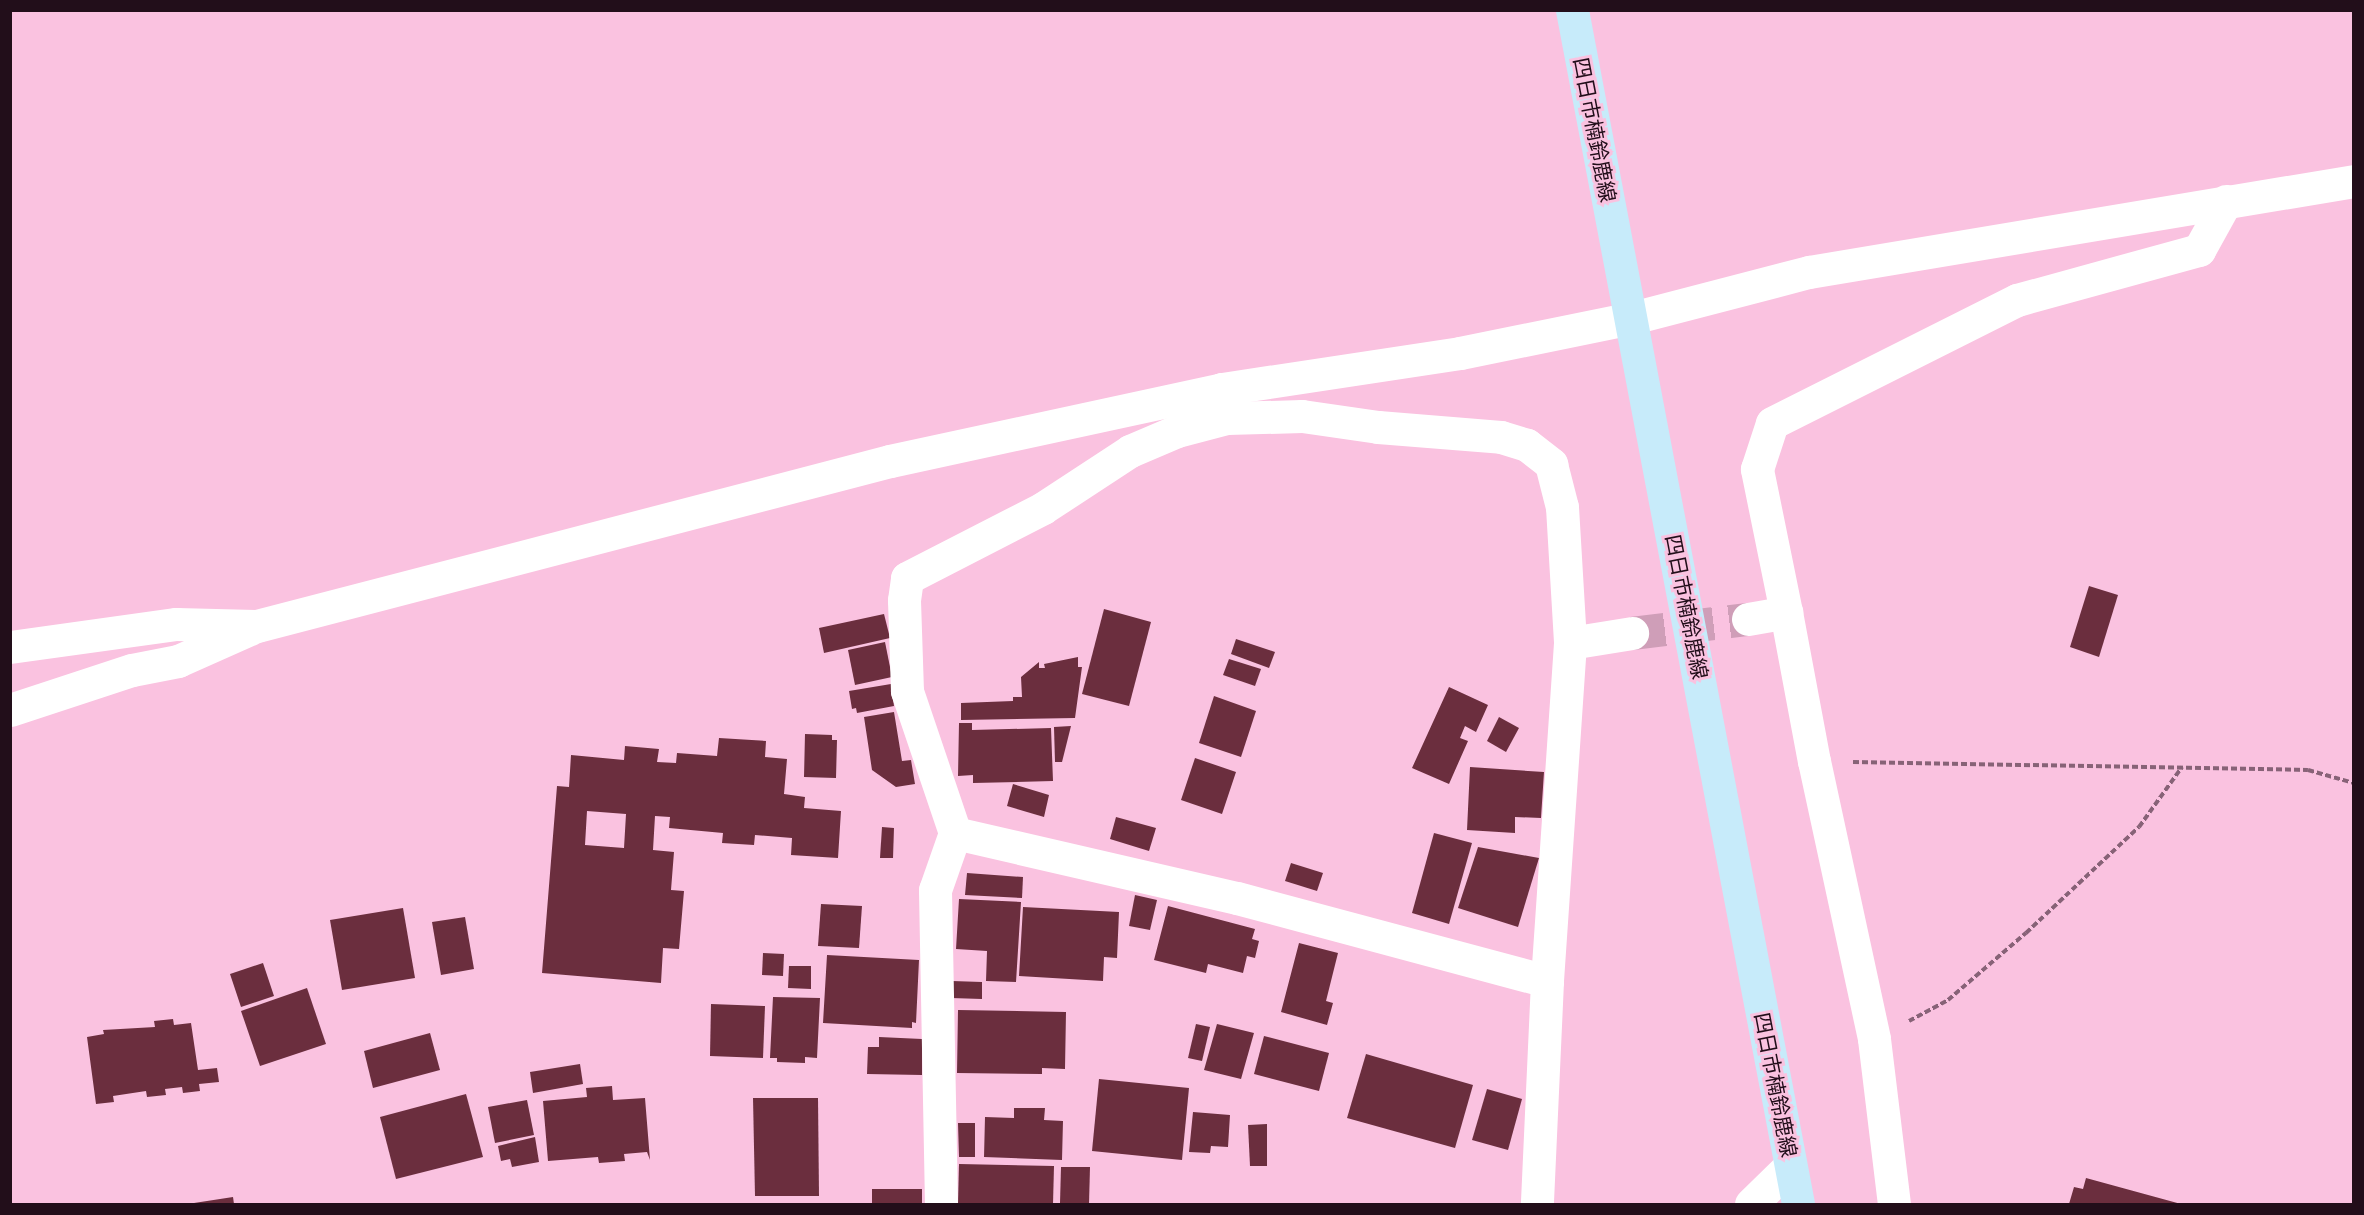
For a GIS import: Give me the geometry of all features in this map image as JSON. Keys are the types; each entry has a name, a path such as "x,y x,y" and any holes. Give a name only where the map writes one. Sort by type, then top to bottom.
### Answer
{"main road":[{"name":"四日市楠鈴鹿線","path":"1572,10 1798,1204"}],"street":[{"path":"10,710 132,670 178,661 257,626 890,460 1224,404 1460,352 1632,318 1809,272 2354,181"},
{"path":"1894,1204 1874,1040 1814,761 1757,469 1772,423 2017,300 2199,250 2226,201"},
{"path":"941,1204 935,890 955,833 907,691 904,600 907,578 1043,508 1130,451 1177,431 1224,404 1378,427 1501,437 1534,449 1551,464 1562,507 1570,643 1547,981 1537,1204"},
{"path":"1748,619 1786,612"},
{"path":"10,647 176,624 257,626"},
{"path":"1570,643 1632,633"},
{"path":"955,833 1237,898 1547,981"},
{"path":"1751,1204 1790,1166"}],"path":[{"path":"1814,761 2308,770 2354,783"},
{"path":"1874,1040 1948,1000 2026,933 2139,827 2183,766"}],"building":[{"path":"2089,586 2118,595 2099,657 2070,647"},
{"path":"1104,609 1151,622 1129,706 1082,694"},
{"path":"884,614 890,638 824,653 819,628"},
{"path":"1236,639 1275,652 1269,668 1231,654"},
{"path":"885,642 892,677 855,685 848,650"},
{"path":"1078,657 1078,667 1082,667 1075,718 961,720 961,703 1013,701 1013,697 1022,697 1021,677 1039,662 1039,668 1045,668 1044,664"},
{"path":"1229,659 1261,669 1255,686 1223,675"},
{"path":"891,684 894,706 857,713 856,708 852,709 849,691"},
{"path":"1449,687 1488,705 1476,732 1465,726 1460,738 1468,741 1449,784 1412,768"},
{"path":"1214,696 1256,711 1241,757 1199,743"},
{"path":"894,712 902,761 911,760 915,784 896,787 872,770 864,717"},
{"path":"1499,717 1519,728 1506,752 1487,741"},
{"path":"959,723 972,723 972,730 1051,728 1053,781 973,783 973,775 958,776"},
{"path":"1071,726 1062,762 1055,762 1054,727"},
{"path":"805,734 832,735 832,740 837,740 836,778 804,777"},
{"path":"719,738 766,741 765,757 787,759 784,794 805,797 804,808 841,811 838,858 791,855 792,838 755,835 754,845 722,843 723,833 669,828 670,817 655,816 653,850 674,852 671,890 684,891 679,949 663,948 661,983 542,973 557,786 569,787 571,755 624,760 625,746 659,749 657,762 676,763 677,753 717,756","holes":["587,811 626,814 624,848 585,845"]},
{"path":"1195,758 1236,772 1222,814 1181,800"},
{"path":"1470,767 1544,772 1541,818 1515,817 1515,833 1467,830"},
{"path":"1013,784 1049,795 1044,817 1007,806"},
{"path":"1116,817 1156,828 1149,851 1110,839"},
{"path":"882,827 894,828 893,858 880,858"},
{"path":"1434,833 1472,843 1449,924 1412,913"},
{"path":"1478,847 1539,858 1518,927 1458,908"},
{"path":"1291,863 1323,873 1317,891 1285,881"},
{"path":"967,873 1023,877 1022,898 965,895"},
{"path":"1135,895 1157,900 1150,930 1129,926"},
{"path":"959,899 1021,902 1016,982 986,981 987,951 956,949"},
{"path":"821,904 862,906 859,948 818,946"},
{"path":"1168,906 1255,929 1252,939 1259,941 1255,958 1247,956 1243,973 1208,964 1206,973 1154,960"},
{"path":"1023,907 1119,912 1117,958 1104,957 1103,981 1019,976"},
{"path":"403,908 415,978 342,990 330,920"},
{"path":"465,917 474,969 441,975 432,922"},
{"path":"1299,943 1338,953 1326,1001 1333,1003 1327,1025 1281,1012"},
{"path":"763,953 784,954 783,976 762,975"},
{"path":"827,955 919,960 916,1023 912,1022 912,1028 823,1023"},
{"path":"263,963 274,996 241,1007 230,974"},
{"path":"789,966 811,966 811,989 788,988"},
{"path":"952,981 982,982 982,999 951,998"},
{"path":"307,988 326,1044 260,1066 241,1011"},
{"path":"773,997 820,998 817,1058 805,1057 805,1063 777,1062 777,1058 770,1058"},
{"path":"711,1004 765,1006 763,1058 710,1056"},
{"path":"958,1010 1066,1012 1065,1069 1042,1068 1042,1074 957,1073"},
{"path":"173,1019 174,1025 191,1023 198,1070 217,1068 219,1082 199,1084 200,1091 183,1093 182,1087 165,1089 166,1095 147,1097 146,1091 113,1096 114,1102 96,1104 87,1037 104,1034 103,1030 155,1027 154,1021"},
{"path":"1196,1024 1210,1027 1202,1061 1188,1058"},
{"path":"1217,1024 1254,1033 1241,1079 1204,1070"},
{"path":"430,1033 440,1070 373,1088 364,1051"},
{"path":"1264,1036 1329,1053 1319,1091 1254,1074"},
{"path":"879,1037 922,1039 922,1075 867,1074 868,1047 879,1047"},
{"path":"1366,1054 1473,1085 1455,1148 1347,1118"},
{"path":"580,1064 583,1084 533,1093 530,1072"},
{"path":"1099,1079 1189,1088 1182,1160 1092,1151"},
{"path":"612,1086 613,1100 645,1098 650,1160 647,1152 624,1154 625,1161 599,1163 598,1157 548,1161 543,1101 587,1097 586,1088"},
{"path":"1487,1089 1522,1099 1508,1150 1472,1140"},
{"path":"466,1094 483,1157 396,1179 380,1117"},
{"path":"753,1098 818,1098 819,1196 755,1196"},
{"path":"527,1100 534,1135 495,1143 488,1107"},
{"path":"1014,1108 1045,1108 1044,1120 1063,1121 1062,1160 984,1157 985,1117 1014,1118"},
{"path":"1193,1112 1230,1115 1228,1147 1211,1146 1210,1153 1189,1152"},
{"path":"958,1123 975,1123 975,1157 959,1157"},
{"path":"1267,1124 1267,1166 1250,1166 1248,1125"},
{"path":"535,1137 539,1162 512,1167 510,1159 501,1161 498,1146"},
{"path":"959,1164 1054,1166 1053,1204 958,1204"},
{"path":"1061,1167 1090,1167 1089,1204 1060,1203"},
{"path":"2086,1178 2181,1204 2069,1204 2074,1187 2083,1189"},
{"path":"872,1189 922,1189 922,1204 872,1204"},
{"path":"233,1197 234,1204 194,1204 194,1203"}],"tunnel":[{"path":"1632,633 1748,619"}]}
